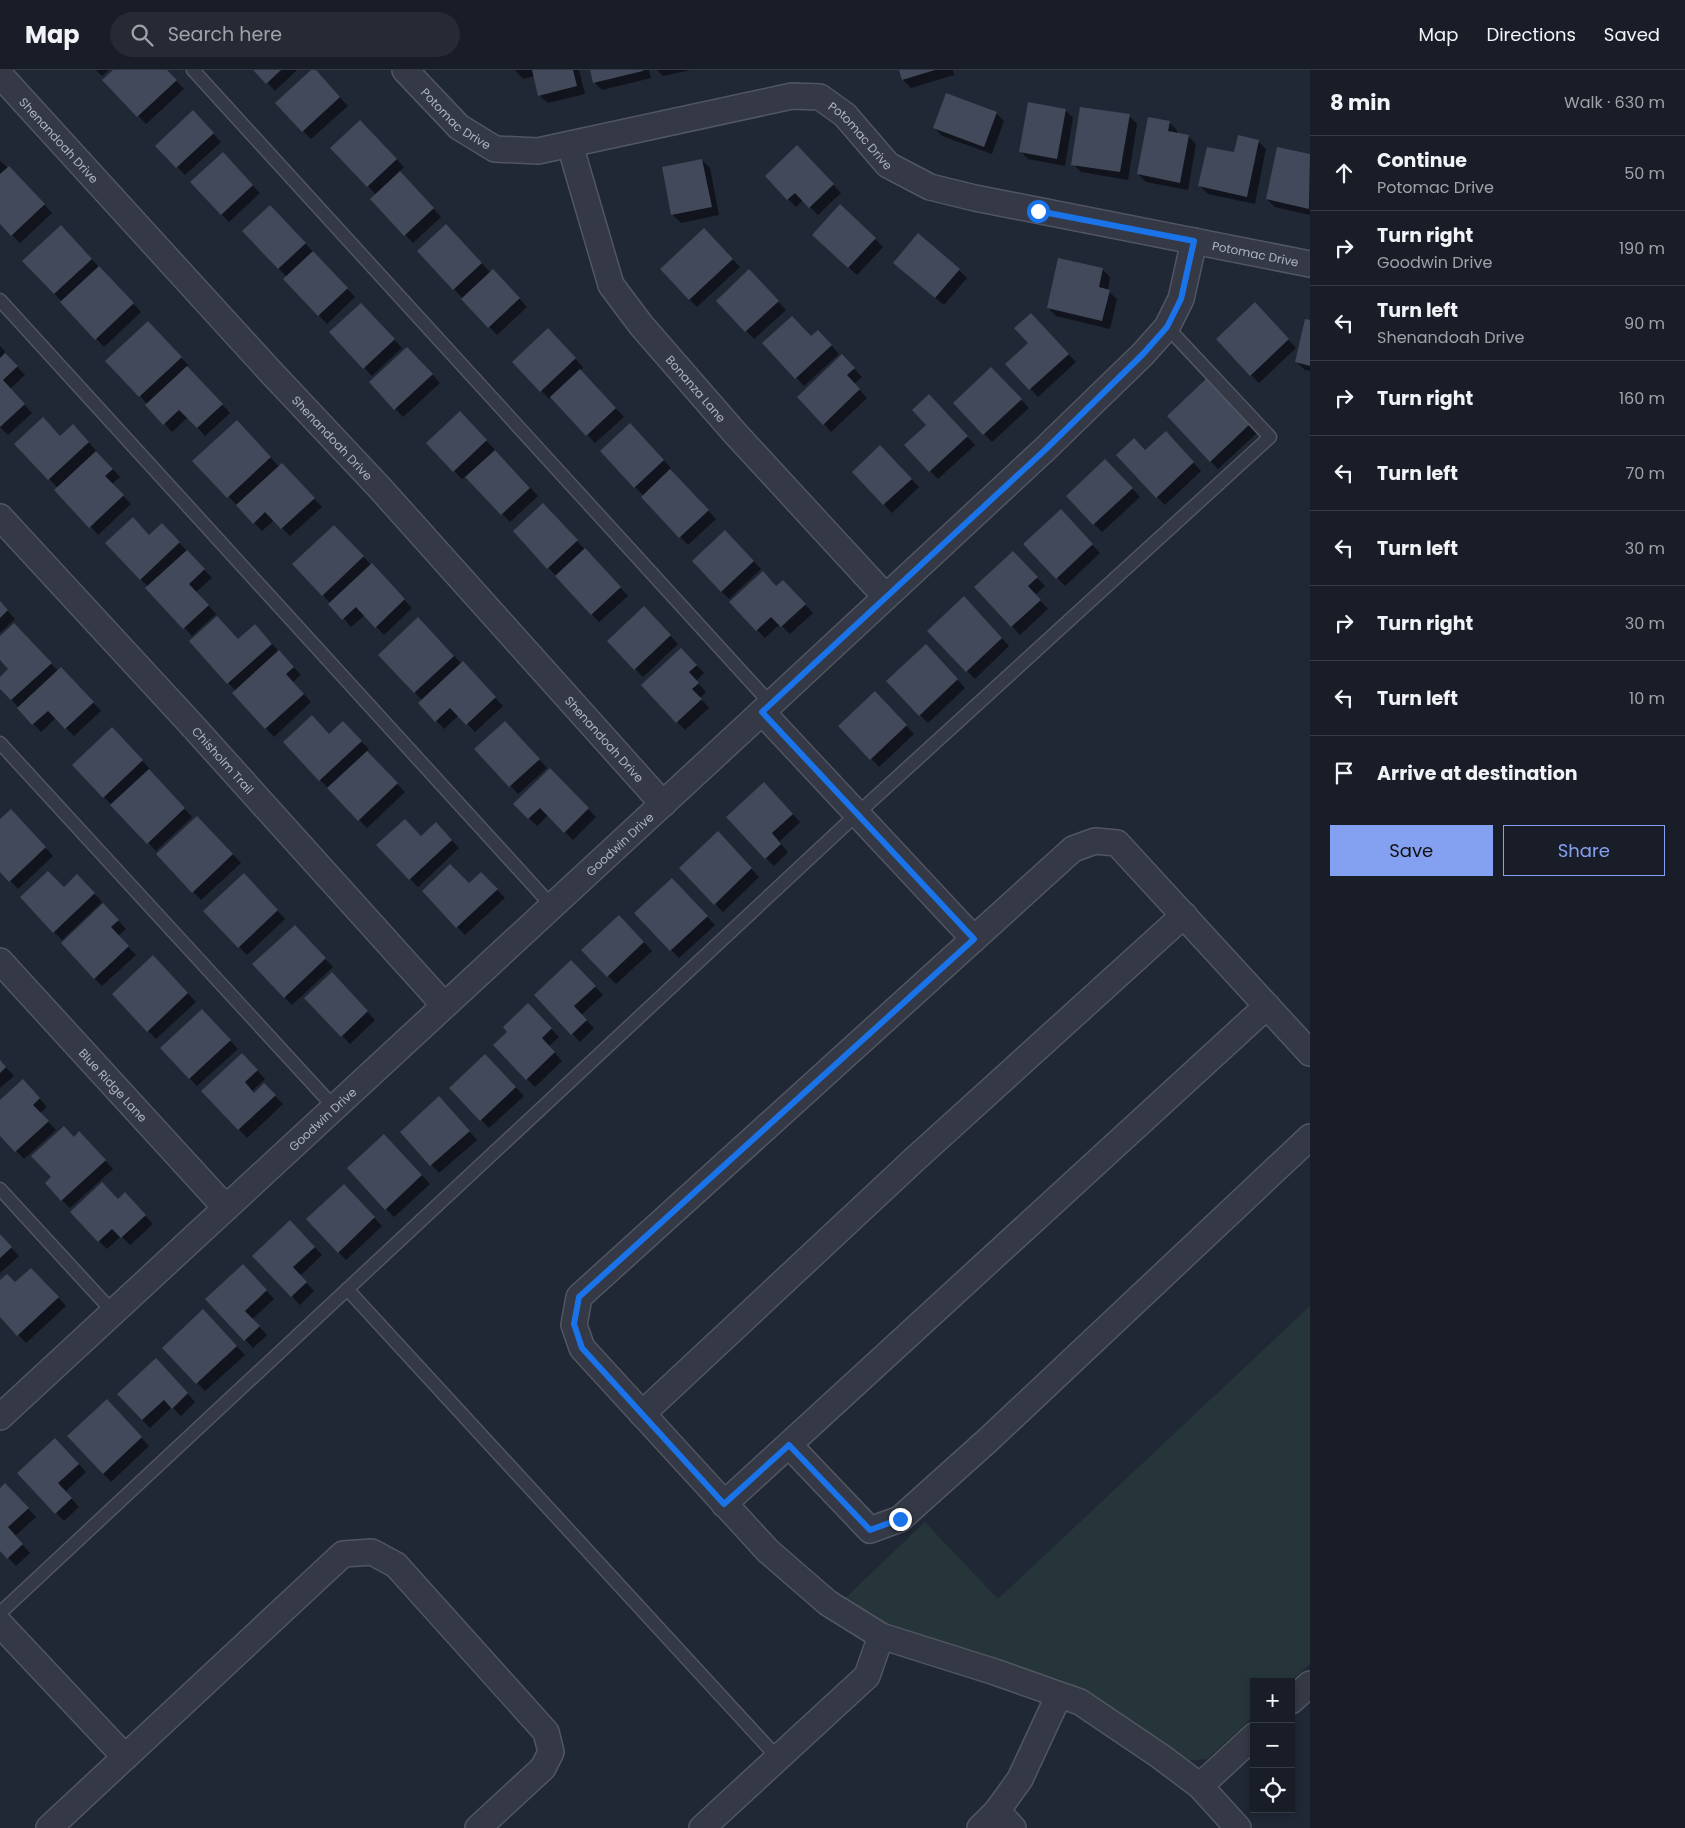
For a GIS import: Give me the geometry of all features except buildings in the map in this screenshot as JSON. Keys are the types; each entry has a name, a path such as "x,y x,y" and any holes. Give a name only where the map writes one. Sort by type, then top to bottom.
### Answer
{"street":[{"name":"Potomac Drive","path":"405,70 459,127 495,149 538,151 792,96 820,97 845,115 888,165 930,187 975,198 1310,264"},
{"name":"Shenandoah Drive","path":"0,74 268,369 386,494 663,804"},
{"name":"Bonanza Lane","path":"570,145 611,285 641,326 715,410 885,596"},
{"name":"Goodwin Drive","path":"1,1416 1046,449 1143,354 1167,327 1181,299 1194,241"},
{"name":"Chisholm Trail","path":"0,517 190,723 444,1005"},
{"path":"767,708 856,814 974,939"},
{"path":"1238,1828 1200,1786 1160,1756 1080,1702 995,1672 881,1636 828,1603 768,1551 642,1414 582,1348 574,1324 579,1297 1072,849 1095,841 1116,843 1310,1053"},
{"path":"642,1414 915,1159 1184,915"},
{"name":"Blue Ridge Lane","path":"0,961 226,1208"},
{"path":"724,1504 1267,1006"},
{"path":"789,1445 870,1530 900,1519 988,1440 1310,1137"},
{"path":"49,1828 343,1554 372,1552 396,1565 546,1732 551,1752 543,1768 478,1828"},
{"path":"0,1624 125,1757"},
{"path":"702,1828 867,1676 881,1636"},
{"path":"1295,1697 1310,1684"},
{"path":"997,1822 1020,1779 1059,1695"},
{"path":"1200,1786 1250,1740"}],"lane":[{"path":"193,70 767,708"},
{"path":"0,300 552,906"},
{"path":"0,1613 856,814 1270,437 1167,327"},
{"path":"0,743 334,1107"},
{"path":"0,1189 112,1312"},
{"path":"347,1289 778,1758"}],"shaded area":[{"path":"1310,1306 1310,1664 1294,1678 1250,1678 1250,1720 1207,1759 1183,1761 1062,1680 947,1647 889,1626 842,1601 925,1522 998,1599"}],"route":[{"path":"900,1519 870,1530 789,1445 724,1504 582,1348 574,1324 579,1297 974,939 762,712 885,596 1046,449 1143,354 1167,327 1181,299 1194,241 1038,211"}]}
